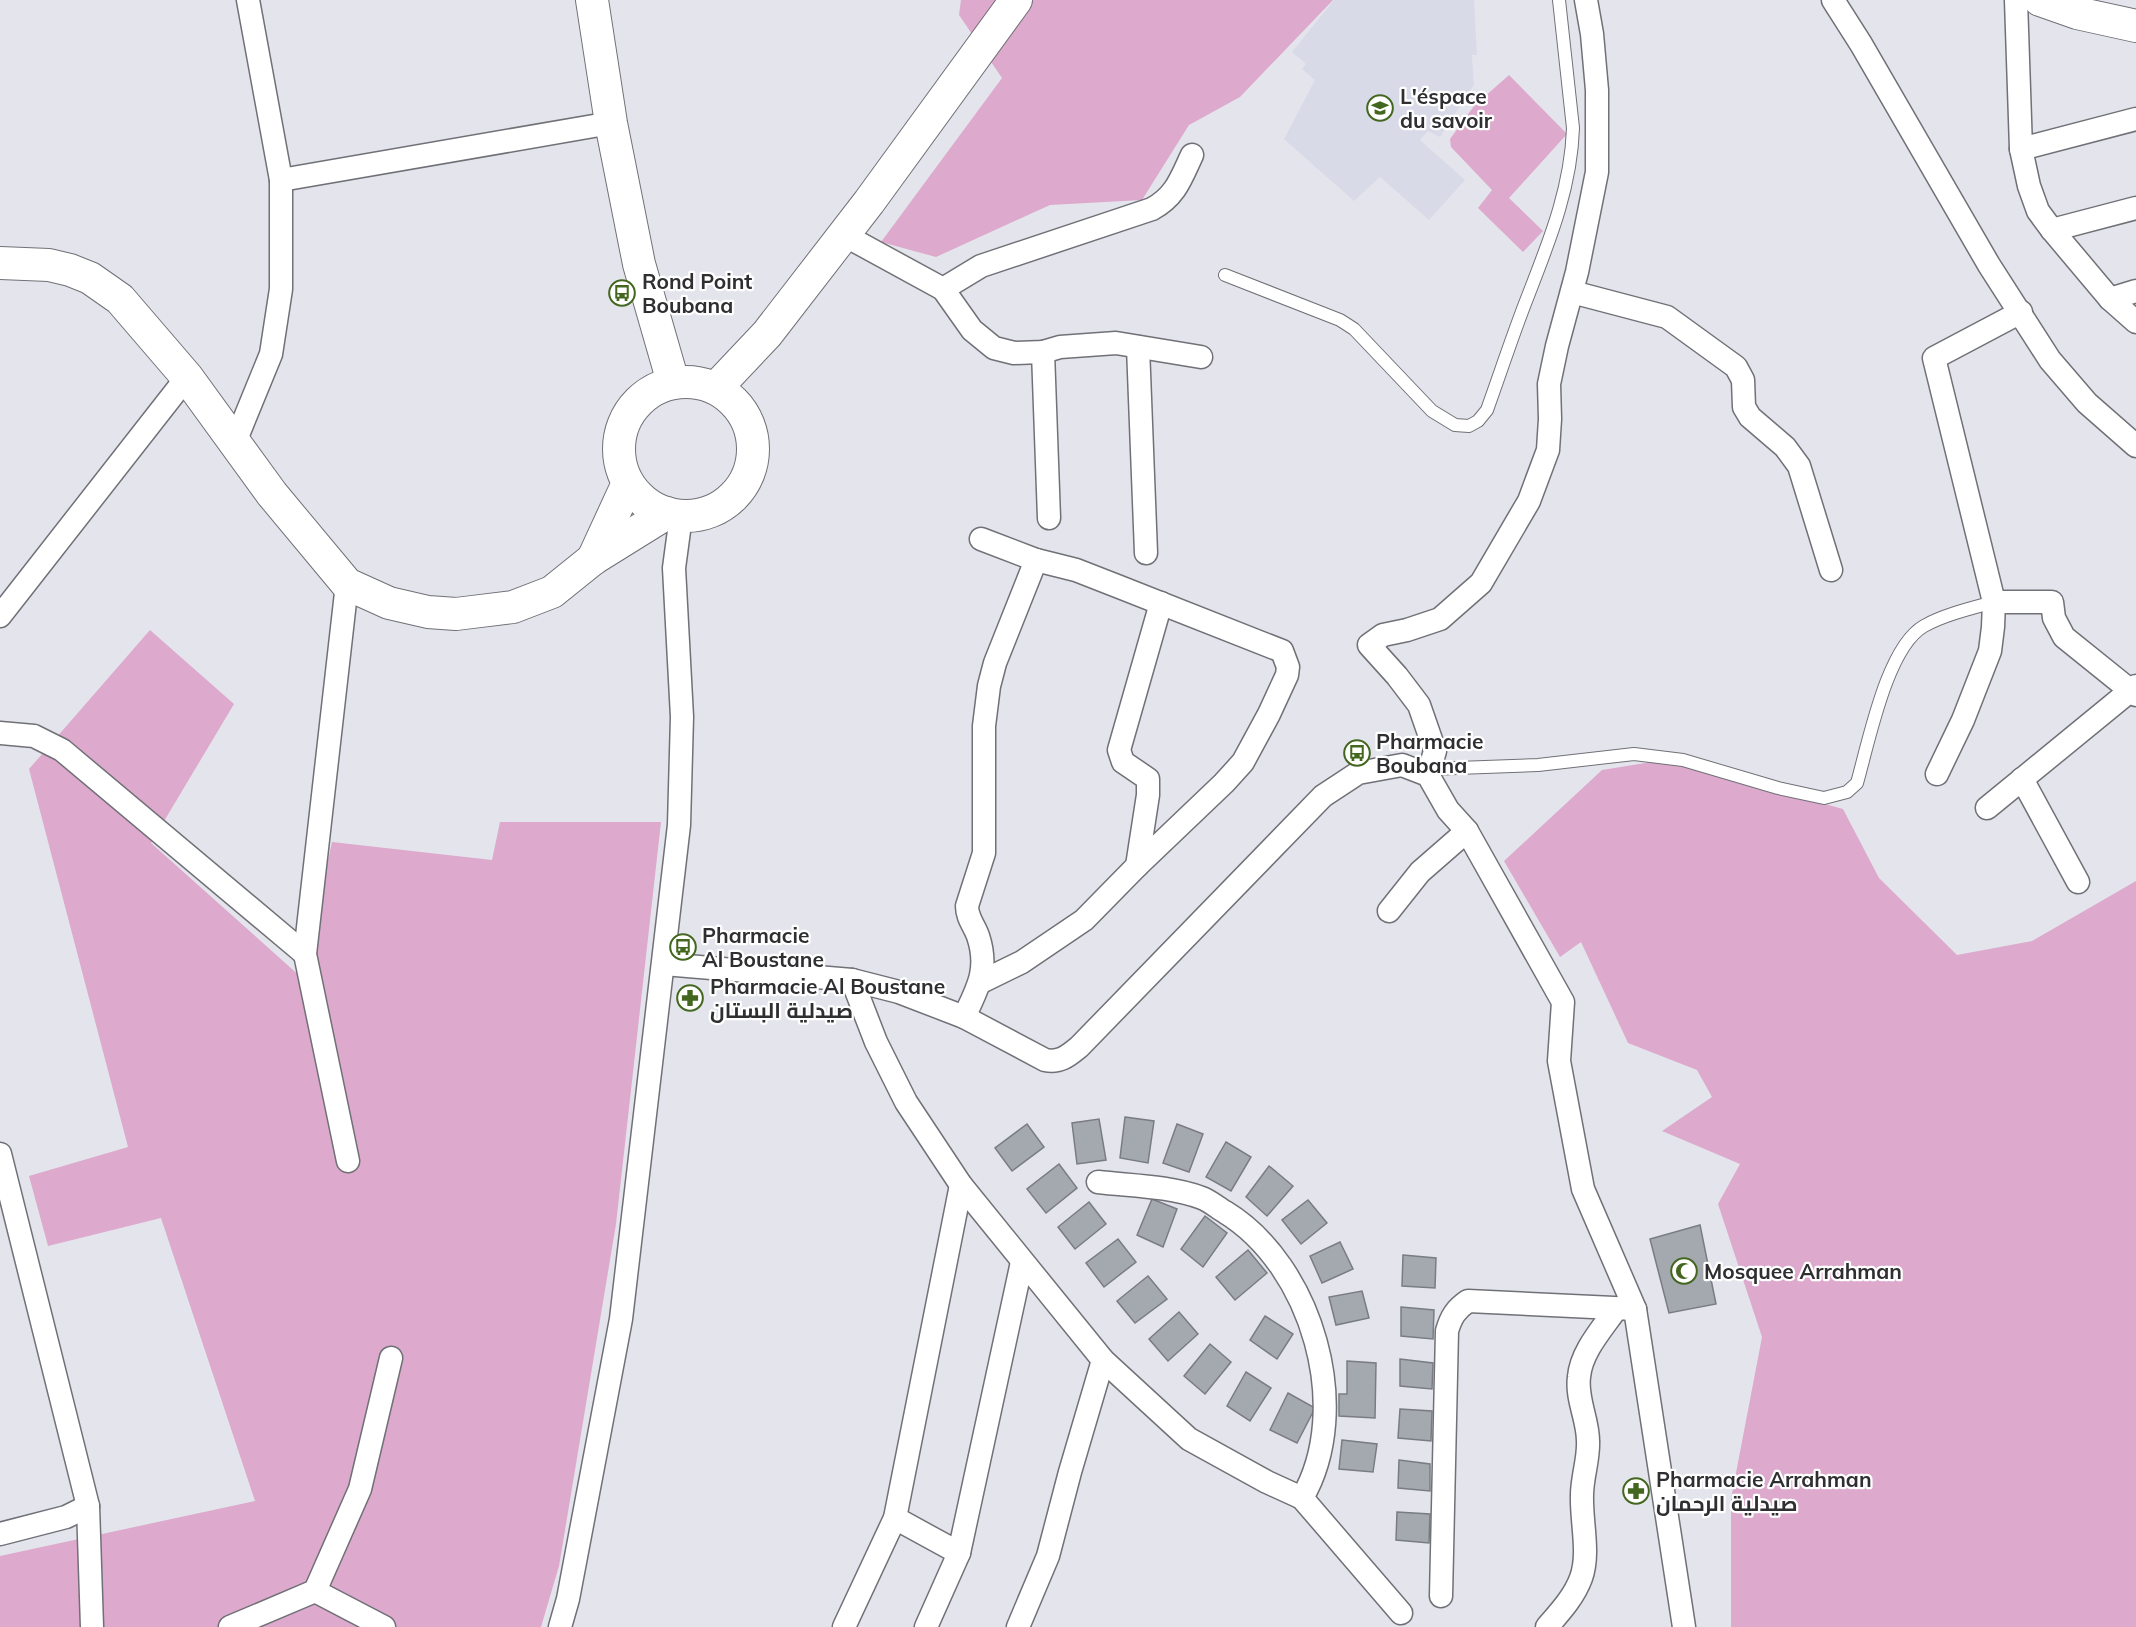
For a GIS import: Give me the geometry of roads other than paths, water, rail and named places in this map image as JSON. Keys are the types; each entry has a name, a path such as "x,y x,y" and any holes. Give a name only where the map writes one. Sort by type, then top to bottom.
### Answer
{"main road":[{"path":"592,0 610,123 662,386"},
{"path":"716,388 766,334 844,235 1016,0"},
{"path":"2040,0 2077,13 2136,26"},
{"path":"2112,0 2136,5"},
{"path":"0,263 49,265 90,279 120,300 186,377 272,494 347,584 389,603 428,612 456,614 513,607 552,592 592,559 674,515"},
{"path":"740,408 766,334"},
{"path":"697,382 716,388 740,408 751,430 753,444 751,467 741,488 725,504 704,514 674,515 645,502 628,483 620,463 619,442 624,422 635,404 662,386 697,382"},
{"path":"592,559 628,483"}],"street":[{"path":"235,442 271,354 281,289 281,180 248,0"},
{"path":"1586,0 1592,34 1596,90 1597,172 1572,292 1549,384 1548,450 1529,501 1481,583 1440,619 1383,635 1369,645 1419,705 1435,751 1429,772 1449,810 1467,831 1563,1002 1559,1061 1583,1188 1626,1309 1684,1627"},
{"path":"1833,0 1989,265 2050,360 2079,394 2136,446"},
{"path":"2016,0 2021,149 2029,186 2038,211 2110,299 2136,322"},
{"path":"2021,149 2136,119"},
{"path":"281,180 610,123"},
{"path":"943,289 981,266 1152,209 1166,201 1178,184 1192,155"},
{"path":"2052,230 2136,208"},
{"path":"844,235 943,289 972,330 994,348 1014,353 1042,352 1060,347 1116,343 1201,357"},
{"path":"2110,299 2136,291"},
{"path":"1572,292 1668,316 1736,367 1743,380 1744,407 1750,417 1785,447 1799,466 1831,570"},
{"path":"1937,774 1963,720 1990,651 1994,602 1934,358 2021,312"},
{"path":"1138,347 1146,553"},
{"path":"1042,352 1049,518"},
{"path":"0,616 186,377"},
{"path":"557,1623 621,1319 679,825 682,717 674,568 674,515"},
{"path":"981,539 1036,560 1076,570 1282,651 1288,666 1287,675 1269,714 1243,762 1208,799 1084,920 1022,962 981,982"},
{"path":"964,1017 981,982 983,965 979,940 967,913 984,853 985,708 995,663 1036,560"},
{"path":"347,584 305,954 348,1161"},
{"path":"1987,808 2134,690 2064,637 2054,618 2052,602 1994,602"},
{"path":"1137,866 1148,795 1148,779 1123,762 1119,750 1161,603"},
{"path":"0,733 34,736 62,750 305,954"},
{"path":"664,964 852,980 899,992 964,1017 1045,1060 1055,1062 1069,1056 1323,796 1358,773 1402,765 1429,772"},
{"path":"2022,779 2078,882"},
{"path":"1389,911 1420,873 1467,831"},
{"path":"852,980 876,1042 906,1102 961,1185 1103,1360 1189,1439 1267,1482 1302,1498 1401,1613"},
{"path":"0,1154 88,1506 92,1627"},
{"path":"1098,1182 1160,1188 1203,1199 1240,1221 1267,1247 1287,1275 1317,1341 1326,1423 1315,1473 1302,1498"},
{"path":"844,1627 896,1518 961,1185"},
{"path":"926,1627 959,1553 1022,1262"},
{"path":"1442,1596 1450,1320 1458,1308 1468,1301 1626,1309"},
{"path":"1547,1627 1576,1590 1585,1560 1582,1495 1588,1439 1580,1403 1579,1377 1583,1361 1596,1338 1626,1309"},
{"path":"230,1627 315,1591 360,1489 391,1358"},
{"path":"1018,1627 1048,1556 1103,1360"},
{"path":"0,1534 66,1517 88,1506"},
{"path":"896,1518 959,1553"},
{"path":"315,1591 384,1627"}],"lane":[{"path":"1225,275 1340,321 1354,329 1432,411 1455,425 1468,426 1478,421 1488,410 1560,211 1573,148 1573,128 1558,0"},
{"path":"1429,772 1538,765 1634,754 1683,760 1778,788 1824,798 1836,796 1847,792 1857,783 1888,674 1910,636 1925,625 1994,602"}],"place":[{"name":"L'éspace du savoir","path":"1380,108"},
{"name":"Rond Point Boubana","path":"622,293"},
{"name":"Pharmacie Boubana","path":"1357,753"},
{"name":"Pharmacie Al Boustane","path":"683,947"},
{"name":"Pharmacie Al Boustane صيدلية البستان","path":"690,998"},
{"name":"Mosquee Arrahman","path":"1684,1271"},
{"name":"Pharmacie Arrahman صيدلية الرحمان","path":"1636,1491"}]}
